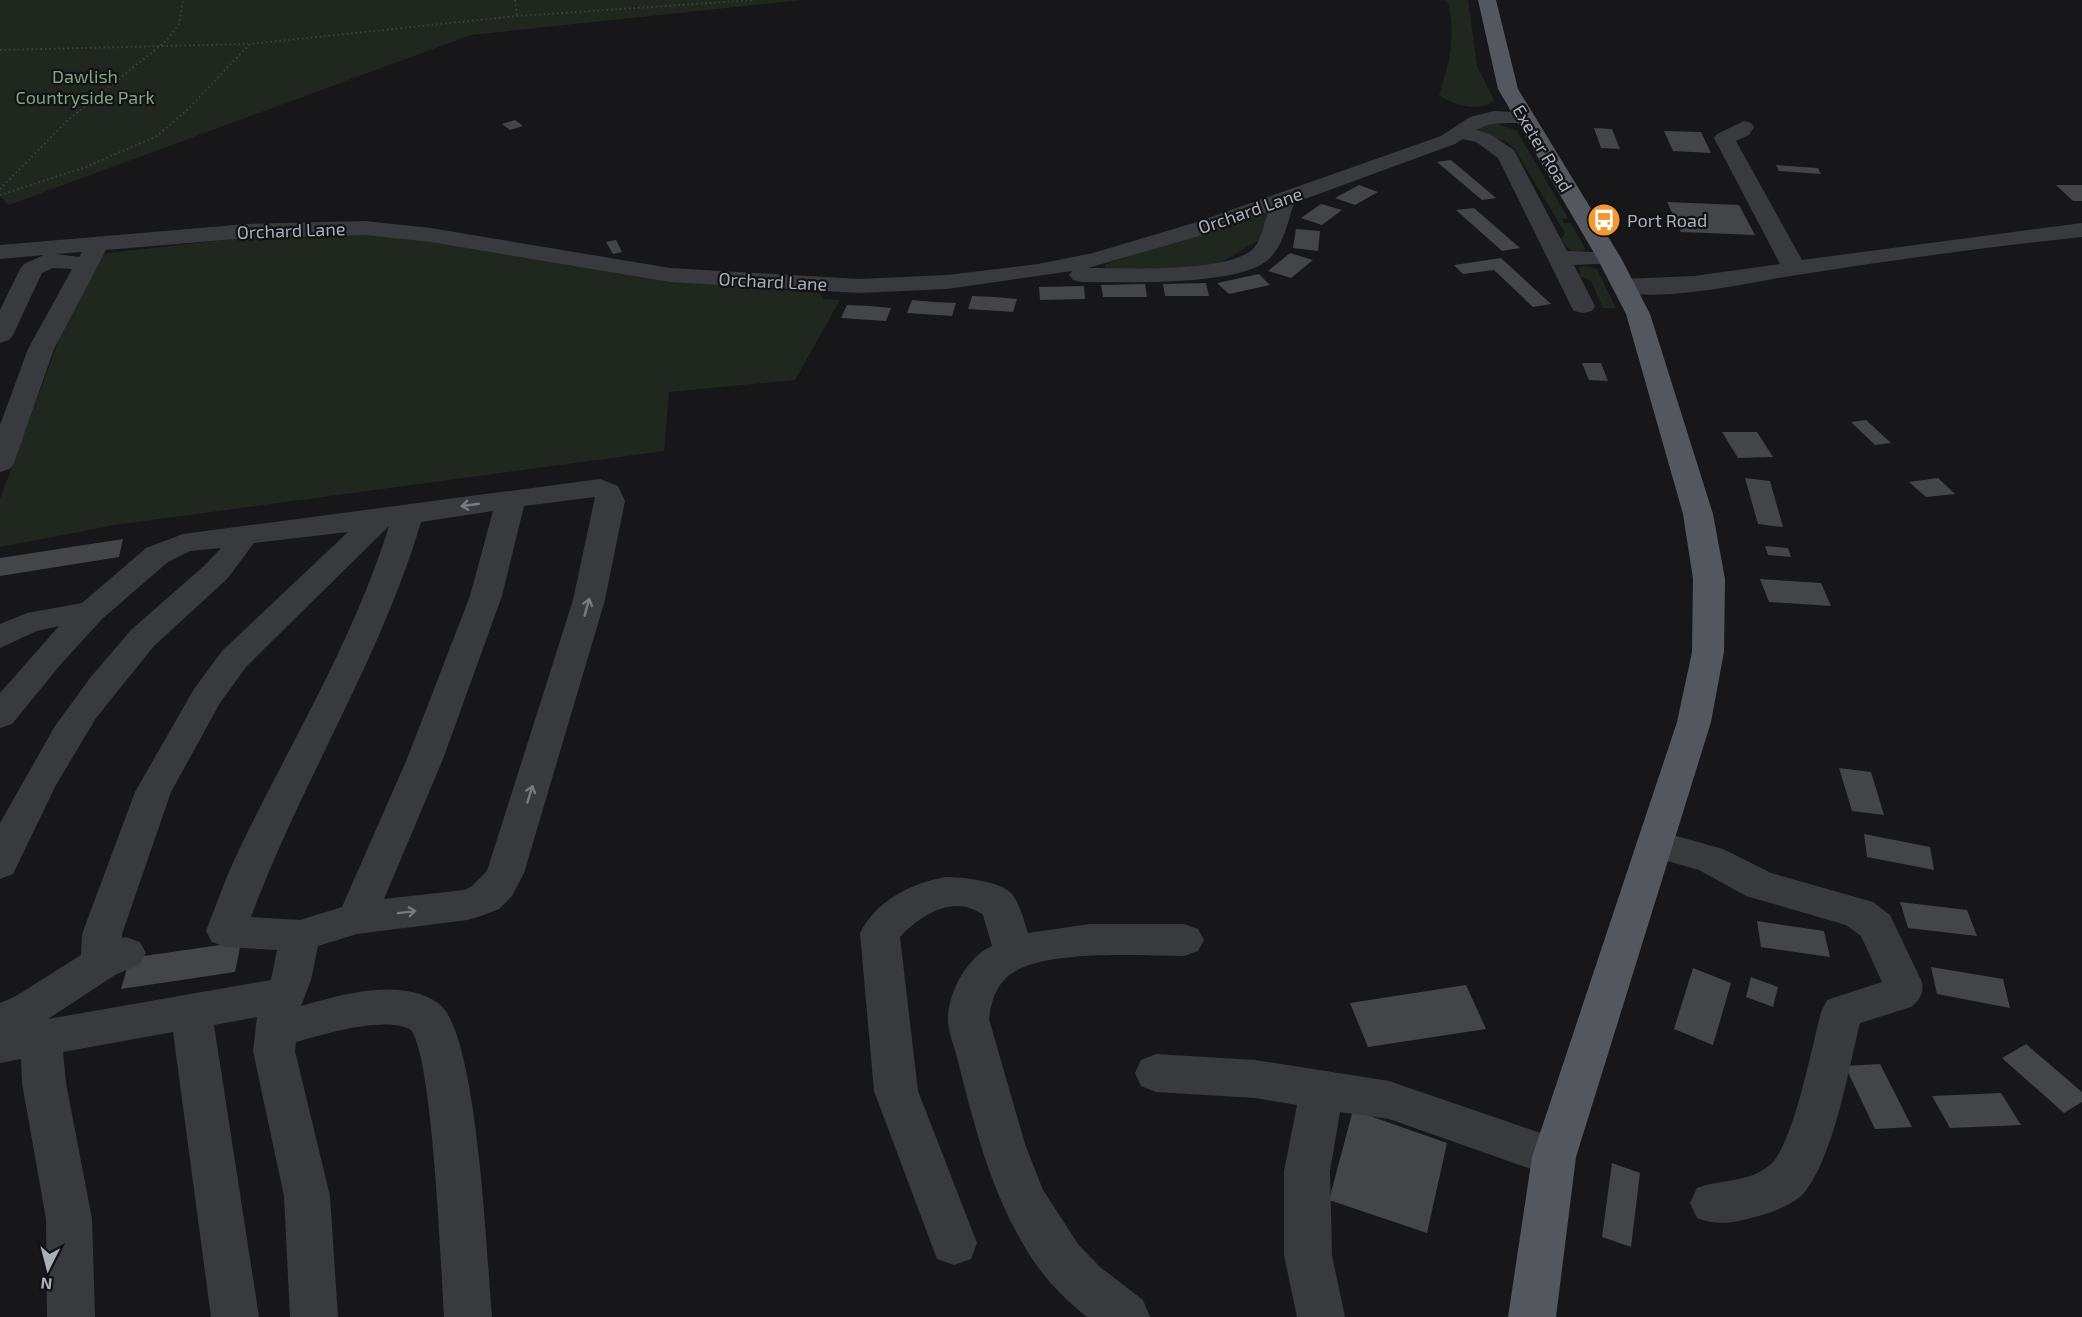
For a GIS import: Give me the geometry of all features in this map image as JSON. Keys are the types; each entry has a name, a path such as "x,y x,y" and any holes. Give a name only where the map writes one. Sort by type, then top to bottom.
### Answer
{"main road":[{"name":"Exeter Road","path":"1487,0 1508,89 1616,272 1638,314 1698,514 1708,579 1708,652 1694,722 1554,1157 1532,1317"}],"street":[{"name":"Orchard Lane","path":"0,252 247,231 365,228 431,235 670,275 859,286 947,282 1038,271 1118,252 1284,199 1448,140 1484,118 1524,117"},
{"path":"1744,127 1724,138 1794,268"},
{"path":"1461,132 1483,138 1507,154 1583,306"},
{"path":"1038,271 1060,275 1209,272 1248,264 1262,254 1284,199"},
{"path":"1560,258 1616,272 1662,287 1948,245 2082,230"},
{"path":"0,463 41,350 97,244"},
{"path":"0,335 32,269 39,264 60,260 84,267"},
{"path":"0,716 49,656 91,612 166,549 183,543 600,488 608,492 610,501 589,600 505,873 498,885 484,898 467,905 357,918 300,936 226,931 255,856 350,667 395,557 393,516"},
{"path":"357,918 424,759 486,596 511,499"},
{"path":"0,1022 31,1008 114,958 102,934 153,792 206,697 234,659 393,516"},
{"path":"0,864 19,819 82,712 157,622 231,557 243,535"},
{"path":"2,630 56,616 91,612"},
{"path":"1655,844 1710,859 1760,885 1859,913 1876,926 1902,982 1903,990 1896,997 1854,1006 1842,1012 1808,1141 1787,1179 1762,1194 1740,1200 1713,1203"},
{"path":"954,1243 896,1091 880,933 913,900 930,894 957,890 985,897 998,905 1015,955"},
{"path":"300,936 291,980 279,1013 274,1051 307,1196 314,1317"},
{"path":"1126,1317 1097,1295 1061,1260 1035,1221 1008,1162 968,1019 970,998 999,961 1029,949 1069,943 1184,940"},
{"path":"71,1317 69,1219 44,1083 21,1042 191,1010 336,1015 408,1008 424,1015 432,1025 442,1057 455,1148 468,1317"},
{"path":"191,1010 216,1165 235,1317"},
{"path":"1156,1073 1255,1079 1389,1100 1554,1157"},
{"path":"1321,1317 1308,1255 1307,1172 1322,1090"}],"path":[{"path":"0,189 38,147 93,99 148,59 159,48 178,28 183,0"},
{"path":"515,0 517,16"},
{"path":"0,50 159,48 250,44 517,16 754,0"},
{"path":"0,195 86,167 157,136 187,110 250,44"}],"green space":[{"name":"Dawlish Countryside Park","path":"0,0 802,0 471,35 9,205 0,197"},
{"path":"1444,0 1468,0 1477,66 1494,100 1488,104 1466,106 1451,102 1439,95 1449,60 1452,39 1448,3"},
{"path":"1495,123 1517,131 1568,218 1563,219 1564,223 1571,223 1586,250 1574,251 1563,243 1561,239 1565,233 1514,148 1505,141 1479,132 1479,126"},
{"path":"1259,213 1267,215 1263,239 1214,268 1105,269 1106,264"},
{"path":"340,232 421,238 593,266 644,278 820,293 823,299 840,300 795,380 669,392 664,451 115,525 0,547 0,499 77,291 100,254 266,235"},
{"path":"1579,267 1597,269 1616,308 1603,308 1591,281 1580,276"}],"building":[{"path":"515,120 523,126 510,130 502,124"},
{"path":"1594,128 1612,129 1620,149 1601,148"},
{"path":"1664,131 1701,132 1711,153 1673,151"},
{"path":"1451,160 1496,198 1482,200 1437,162"},
{"path":"1776,165 1818,168 1821,174 1779,171"},
{"path":"1359,185 1378,192 1355,205 1335,198"},
{"path":"2056,185 2082,185 2082,201 2073,201"},
{"path":"1667,202 1739,205 1755,235 1681,232"},
{"path":"1321,204 1342,210 1322,225 1301,218"},
{"path":"1474,208 1520,248 1502,251 1456,210"},
{"path":"1296,229 1320,231 1318,251 1293,248"},
{"path":"616,240 622,252 613,254 606,242"},
{"path":"1290,253 1313,260 1291,278 1268,271"},
{"path":"1501,258 1551,304 1533,307 1494,270 1463,274 1454,265"},
{"path":"1259,274 1270,285 1229,294 1217,283"},
{"path":"1206,283 1209,296 1165,296 1163,284"},
{"path":"1145,284 1147,297 1103,297 1101,285"},
{"path":"1084,286 1085,299 1040,300 1039,287"},
{"path":"972,296 1017,299 1013,312 968,309"},
{"path":"912,300 956,303 952,316 907,313"},
{"path":"847,305 891,308 886,321 841,318"},
{"path":"1582,363 1601,363 1608,381 1589,380"},
{"path":"1866,420 1891,443 1875,445 1851,422"},
{"path":"1722,432 1757,432 1773,457 1738,458"},
{"path":"1745,478 1770,481 1783,527 1758,524"},
{"path":"1938,478 1955,494 1926,497 1909,482"},
{"path":"123,539 119,557 0,576 0,558"},
{"path":"1765,546 1788,548 1791,557 1768,555"},
{"path":"1760,579 1821,583 1831,606 1769,602"},
{"path":"1839,768 1871,772 1884,815 1852,811"},
{"path":"1864,834 1930,847 1934,870 1867,857"},
{"path":"1900,902 1967,910 1977,936 1908,928"},
{"path":"1757,921 1824,931 1830,957 1761,947"},
{"path":"241,942 235,972 121,989 130,958"},
{"path":"1931,967 2003,979 2010,1008 1937,994"},
{"path":"1693,968 1731,983 1713,1045 1674,1029"},
{"path":"1751,977 1778,987 1773,1007 1746,997"},
{"path":"1466,985 1486,1029 1368,1047 1350,1003"},
{"path":"2026,1044 2082,1092 2082,1102 2064,1113 2002,1058"},
{"path":"1880,1064 1912,1127 1875,1129 1845,1066"},
{"path":"2001,1093 2021,1125 1950,1128 1932,1096"},
{"path":"1353,1110 1447,1143 1427,1233 1329,1200"},
{"path":"1612,1163 1640,1173 1631,1247 1602,1237"}],"place":[{"name":"Port Road","path":"1604,220"}]}
